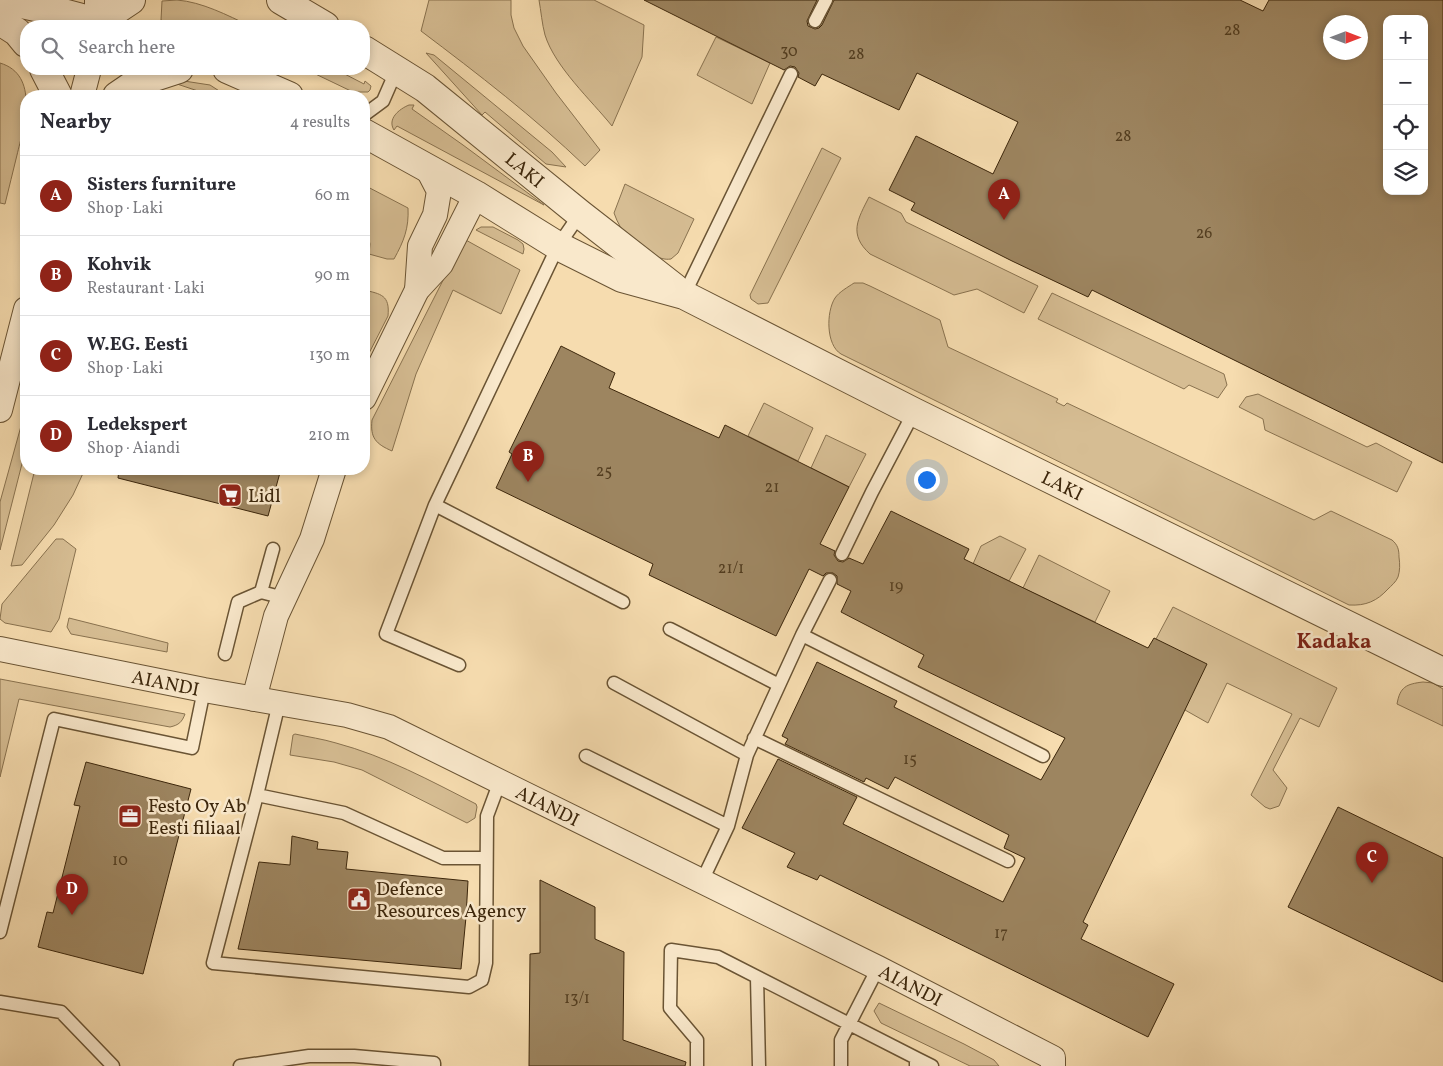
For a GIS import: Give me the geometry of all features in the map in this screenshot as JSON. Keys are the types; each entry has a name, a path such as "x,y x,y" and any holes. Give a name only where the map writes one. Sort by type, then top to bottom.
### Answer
{"street":[{"path":"4,0 101,19 131,0"},
{"path":"281,0 315,20"},
{"path":"0,21 20,36"},
{"name":"LAKI","path":"370,53 425,88 580,214 684,295 914,412 1443,672"},
{"path":"47,75 55,90"},
{"path":"84,90 87,75"},
{"path":"125,90 136,82 159,75"},
{"path":"241,75 275,90"},
{"name":"LAKI","path":"370,136 476,195 558,246 622,278 684,295"},
{"path":"416,290 420,246 435,215 439,191 426,166"},
{"path":"370,386 416,290 441,264 476,195"},
{"path":"0,410 20,332"},
{"path":"254,699 276,616 312,539 332,475"},
{"name":"AIANDI","path":"0,649 204,690 347,715 389,727 878,968 1053,1058 1053,1066"}],"lane":[{"path":"815,21 826,0"},
{"path":"370,111 383,101 397,69"},
{"path":"684,295 790,74"},
{"path":"459,665 386,634 435,505 558,246 580,214"},
{"path":"842,554 914,412"},
{"path":"435,505 623,602"},
{"path":"261,592 273,549"},
{"path":"702,881 728,826 746,755 830,580"},
{"path":"225,654 238,602 261,592 284,598"},
{"path":"670,629 779,685"},
{"path":"802,635 1043,756"},
{"path":"614,683 746,755"},
{"path":"0,932 54,719 192,748 204,690"},
{"path":"279,703 213,963 469,987 482,980 486,963 488,816 500,781"},
{"path":"754,738 1008,862"},
{"path":"586,756 728,826"},
{"path":"257,795 344,813 444,858 486,858"},
{"path":"697,1066 697,1040 670,1008 671,950 718,957 850,1024 916,1062 932,1066"},
{"path":"841,1066 841,1040 878,968"},
{"path":"757,977 758,1066"},
{"path":"0,1002 61,1012 113,1066"},
{"path":"240,1066 309,1056 354,1061 434,1063 434,1066"}],"shaded area":[{"path":"429,0 511,0 511,15 514,28 523,46 600,150 585,166 526,113 421,31"},
{"path":"539,0 594,0 644,25 642,57 612,126 574,83 550,47 545,35"},
{"path":"162,1 186,1 205,6 238,20 161,20"},
{"path":"716,37 770,63 752,104 697,75"},
{"path":"426,53 434,55 552,152 566,167 546,164 485,112 482,115"},
{"path":"0,63 13,69 21,78 25,90 20,90 20,142 5,204 0,203"},
{"path":"318,75 347,75 364,84 365,81 371,86 370,90 349,90"},
{"path":"184,81 210,85 218,90 195,90 174,83"},
{"path":"414,105 412,109 544,205 397,126 394,130 392,126 393,118 401,109"},
{"path":"822,148 841,158 768,303 758,304 751,299 750,295"},
{"path":"625,184 694,219 678,253 671,259 660,258 639,247 620,227 614,213"},
{"path":"370,188 408,208 408,222 401,246 394,259 370,254"},
{"path":"869,197 901,213 906,222 1038,286 1024,313 977,289 954,295 870,254 863,247 857,233 861,212"},
{"path":"481,227 493,227 518,240 523,244 523,254 476,230"},
{"path":"464,239 520,270 501,314 453,290 416,374 392,451 375,440 372,431 372,420"},
{"path":"854,283 863,283 870,286 940,320 948,347 1058,399 1056,402 1064,406 1067,403 1314,520 1331,511 1392,540 1399,552 1400,567 1397,579 1375,600 1361,605 1349,605 841,354 836,350 830,336 830,311 835,298"},
{"path":"370,292 380,294 386,300 388,316 370,351"},
{"path":"1052,293 1224,374 1227,385 1218,398 1189,385 1184,389 1038,319"},
{"path":"1258,394 1367,447 1376,443 1412,462 1397,492 1265,430 1263,419 1239,407 1246,397"},
{"path":"764,403 813,428 798,461 748,436"},
{"path":"20,430 20,472 0,550 0,502"},
{"path":"826,435 866,454 849,487 811,468"},
{"path":"34,475 82,475 73,495 54,525 22,565 11,566"},
{"path":"1000,536 1026,549 1009,581 973,564 981,546"},
{"path":"56,539 63,539 76,549 59,619 51,632 5,623 0,619 2,604"},
{"path":"1039,555 1110,591 1095,622 1023,588"},
{"path":"1173,607 1337,688 1319,727 1300,718 1273,770 1287,788 1279,806 1270,809 1251,795 1292,714 1227,683 1208,723 1185,710 1156,639"},
{"path":"69,618 168,643 167,652 71,634 67,627"},
{"path":"0,679 185,714 180,723 170,727 19,699 0,777"},
{"path":"1423,682 1433,683 1443,689 1443,726 1397,704 1400,694 1405,687"},
{"path":"293,735 354,748 408,770 476,804 475,818 467,823 362,770 334,762 290,755"},
{"path":"879,1003 964,1044 994,1060 999,1066 970,1066 881,1023 874,1011"}],"building":[{"path":"644,0 817,0 807,21 808,26 815,29 822,25 834,0 1240,0 1263,11 1269,0 1443,0 1443,463 1092,290 1088,297 1012,261 911,210 915,203 889,190 916,136 993,174 1018,122 917,73 899,110 822,74 815,86 798,77 799,73 795,67 790,66 784,70"},
{"path":"561,346 615,373 609,388 719,438 725,425 849,487 820,544 835,551 834,555 838,561 843,562 849,558 863,564 891,511 969,549 964,559 1009,581 1148,648 1154,638 1207,664 1083,922 1088,925 1081,939 1174,984 1148,1037 820,875 817,880 787,867 795,853 742,828 778,759 857,797 843,824 1003,902 1025,858 1004,848 1009,835 895,777 888,789 866,778 864,782 785,744 788,739 782,736 817,662 897,701 894,707 1041,780 1065,738 918,667 924,655 841,612 851,591 837,584 837,576 833,573 826,573 823,576 809,569 776,636 649,575 653,564 496,488 512,454 509,452"},
{"name":"Lidl","path":"118,475 279,475 268,516 118,478"},
{"path":"86,762 191,789 143,974 38,947 47,912 53,913 80,806 74,805"},
{"path":"1338,807 1443,858 1443,982 1288,907"},
{"name":"Defence Resources Agency","path":"292,836 318,842 317,849 348,852 346,869 468,881 461,969 238,949 259,862 290,865"},
{"path":"540,880 595,907 595,939 624,952 623,1040 686,1062 685,1066 529,1066 530,954 540,953"}],"place":[{"name":"Sisters furniture","path":"1004,220"},
{"name":"Kohvik","path":"528,482"},
{"name":"Lidl","path":"230,495"},
{"name":"Festo Oy Ab Eesti filiaal","path":"130,816"},
{"name":"W.EG. Eesti","path":"1372,883"},
{"name":"Defence Resources Agency","path":"359,899"},
{"name":"Ledekspert","path":"72,915"}],"district":[{"name":"Kadaka","path":"1334,641"}]}
